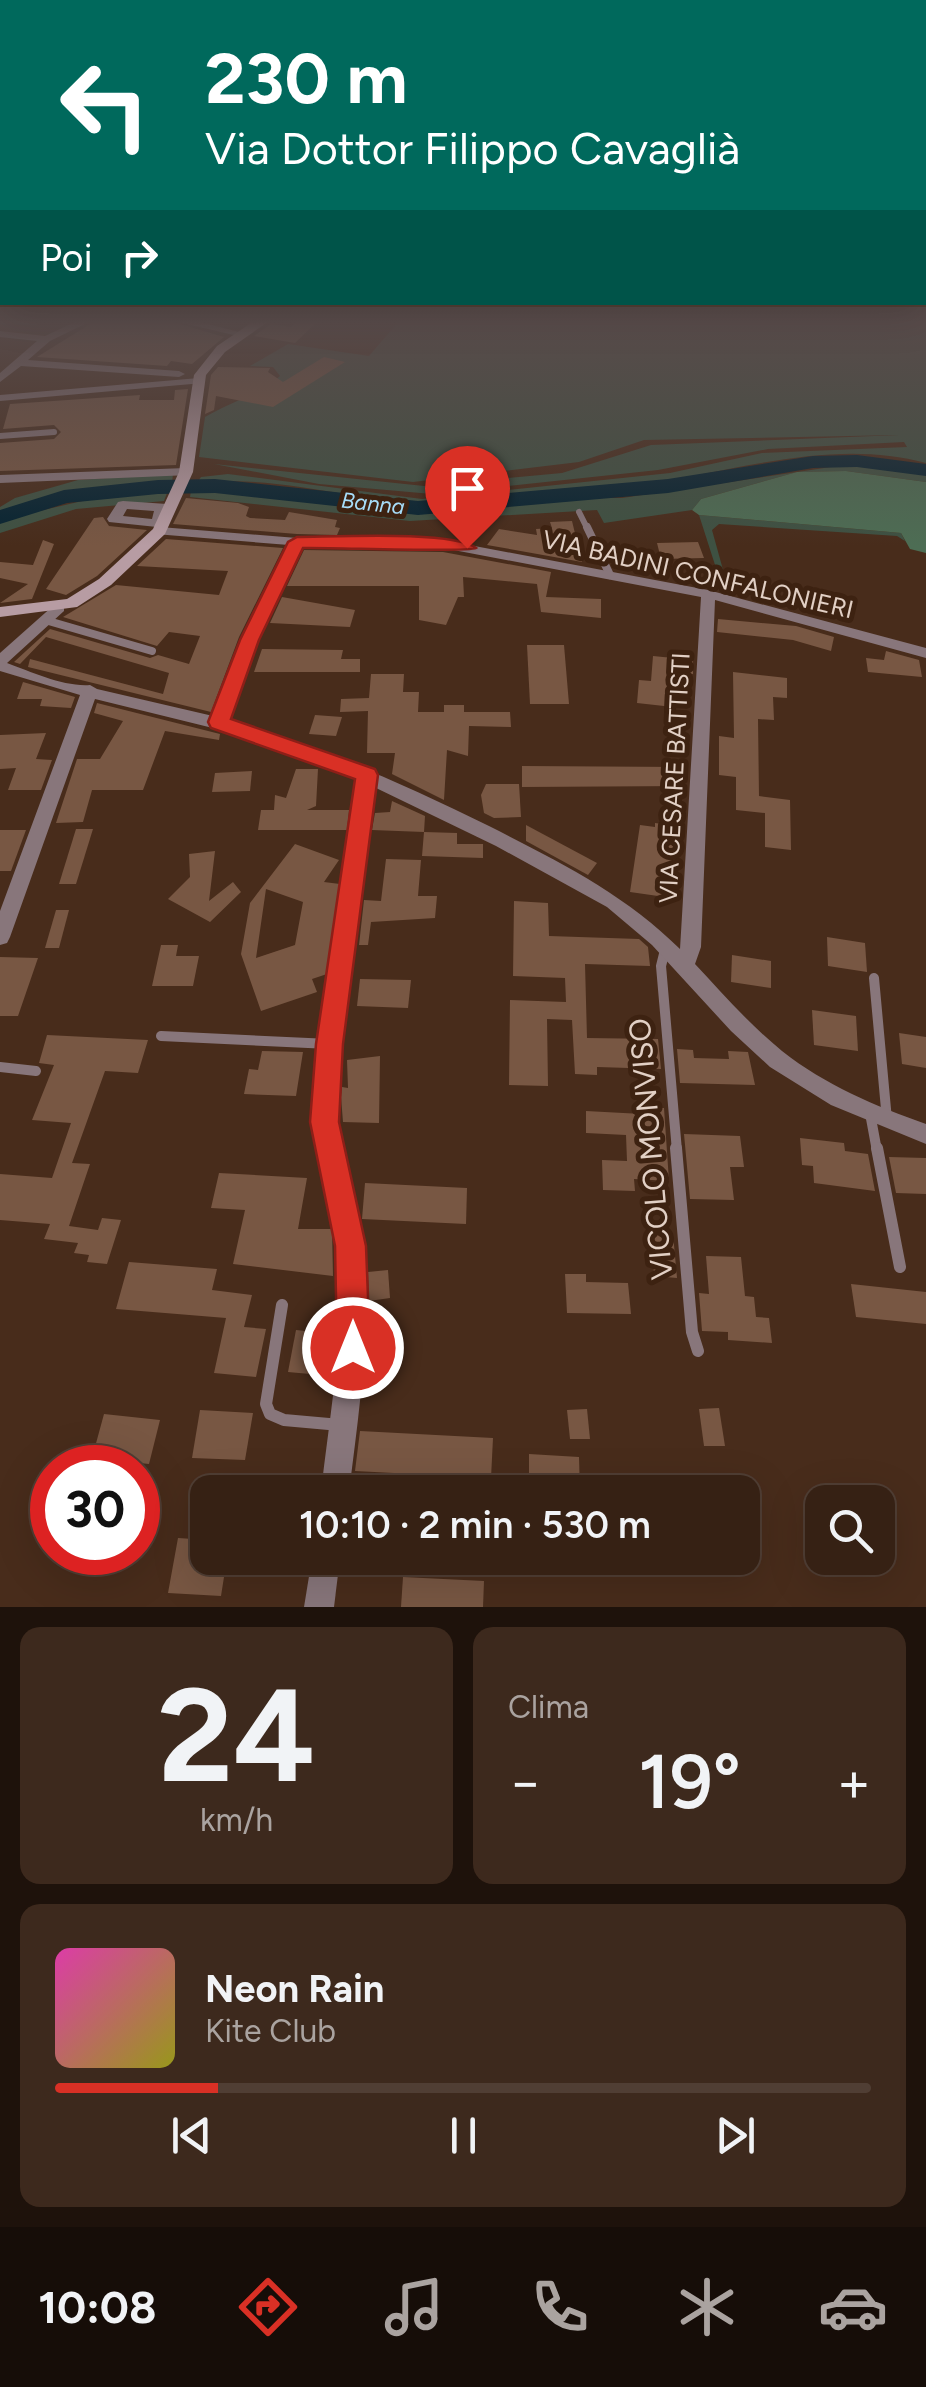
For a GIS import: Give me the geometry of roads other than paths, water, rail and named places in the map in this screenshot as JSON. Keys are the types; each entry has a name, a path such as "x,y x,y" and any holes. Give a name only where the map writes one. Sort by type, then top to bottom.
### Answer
{"street":[{"path":"196,396 185,473 160,531 106,582 59,608 0,662 90,690 219,722 367,775 590,887 667,943 741,1028 782,1064 879,1116 926,1134"},
{"path":"0,480 185,473"},
{"name":"VIA BADINI CONFALONIERI","path":"160,531 297,542 443,544 708,594 926,653"},
{"path":"219,722 250,640 297,542"},
{"name":"VIA CESARE BATTISTI","path":"685,964 691,946 708,594"},
{"path":"0,612 59,608"},
{"path":"0,937 90,690"},
{"path":"337,1475 354,1308 351,1246 324,1122 330,1044 367,775"},
{"path":"319,1607 324,1575"}],"lane":[{"path":"0,436 54,432"},
{"path":"579,512 610,575"},
{"path":"45,620 152,651"},
{"name":"VICOLO MONVISO","path":"667,943 661,966 692,1332 698,1350"},
{"path":"874,978 879,1116 900,1267"},
{"path":"161,1036 330,1044"},
{"path":"0,1067 36,1071"},
{"path":"282,1305 266,1404 270,1414 284,1420 344,1426"}],"waterway":[{"name":"Banna","path":"0,517 64,497 158,487 215,486 418,508 668,486 813,462 857,461 926,470"}]}
